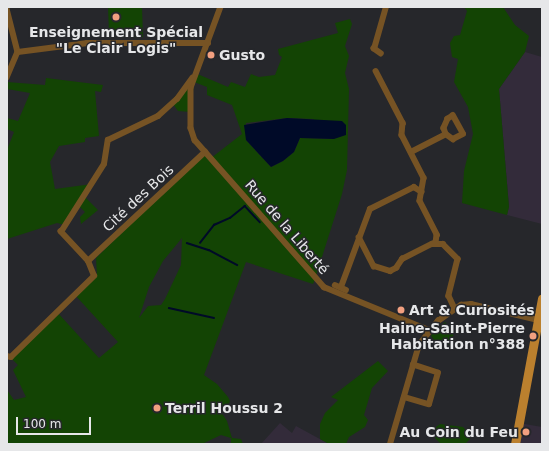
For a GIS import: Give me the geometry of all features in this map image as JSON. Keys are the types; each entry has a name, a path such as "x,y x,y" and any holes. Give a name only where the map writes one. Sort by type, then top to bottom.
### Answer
{"main road":[{"path":"515,444 542,298"}],"street":[{"path":"7,356 11,356 94,276 88,261 61,232 104,164 107,143 113,136 158,116 177,99 195,73 212,35 221,7"},
{"path":"381,54 374,49 386,7"},
{"path":"7,9 18,52 7,78"},
{"path":"18,52 87,43 208,43"},
{"path":"376,72 403,123 402,135 424,178 420,201 438,235 436,243"},
{"name":"Rue de la Liberté","path":"195,73 191,91 191,128 195,140 324,287 428,330"},
{"path":"411,152 446,134"},
{"name":"Cité des Bois","path":"88,261 205,152"},
{"path":"341,288 371,207 414,187 422,192"},
{"path":"359,237 374,266 390,271 396,268 402,259 436,243 443,244 458,259 449,296 455,309"},
{"path":"390,444 419,345 428,330 455,309 471,304 538,320"},
{"path":"404,397 429,404 438,373 413,365"}],"shaded area":[{"path":"525,52 542,57 542,224 507,215 509,206 499,89"},
{"path":"280,423 292,433 296,426 329,444 261,444"},
{"path":"519,423 542,427 542,444 515,444"}],"green space":[{"path":"108,7 142,7 143,37 122,38 122,33 109,33"},
{"path":"464,7 503,7 515,25 529,36 525,52 499,89 509,207 507,215 462,203 464,171 473,134 468,107 454,82 458,59 452,57 450,43 454,36 460,35 467,11"},
{"path":"350,19 352,24 345,46 349,56 345,73 349,89 347,170 342,194 315,279 313,284 246,262 204,375 217,384 228,397 230,401 226,409 221,412 227,421 232,438 241,439 243,444 231,444 231,438 221,435 202,444 7,444 7,390 14,400 26,397 13,370 18,365 12,359 57,312 99,358 118,342 75,295 97,275 96,258 205,152 211,158 242,134 232,105 207,95 207,87 194,82 191,112 178,111 173,104 195,73 228,87 231,82 245,87 251,74 259,77 275,75 282,57 279,55 278,49 338,33 335,23","holes":["287,118 313,119 334,139 300,138 294,152 283,161 271,167 246,140 246,123","182,238 181,265 165,299 161,305 148,306 139,318 149,287 163,261"]},
{"path":"46,78 103,85 101,92 95,91 99,136 85,138 85,142 59,146 50,162 55,189 92,184 84,196 98,210 81,224 80,217 85,212 78,205 65,225 57,223 7,239 7,150 14,132 7,129 7,118 18,121 30,93 7,89 7,82 45,85"},
{"path":"445,322 454,333 450,345 434,340 431,336 436,329"},
{"path":"378,361 388,371 372,388 364,415 368,420 365,427 349,437 346,444 329,444 320,439 320,424 325,413 338,400 331,397"},
{"path":"440,424 463,427 471,436 470,439 465,444 441,444 434,437 436,427"}],"water":[{"path":"287,118 342,121 346,125 346,135 334,139 300,138 294,152 283,161 271,167 246,140 244,125"}],"waterway":[{"path":"200,243 214,225 230,218 245,206 260,222"},
{"path":"187,243 209,250 237,265"},
{"path":"169,308 214,318"}],"place":[{"name":"Enseignement Spécial \"Le Clair Logis\"","path":"116,17"},
{"name":"Gusto","path":"211,55"},
{"name":"Art & Curiosités","path":"401,310"},
{"name":"Haine-Saint-Pierre Habitation n°388","path":"533,336"},
{"name":"Terril Houssu 2","path":"157,408"},
{"name":"Au Coin du Feu","path":"526,432"}]}
